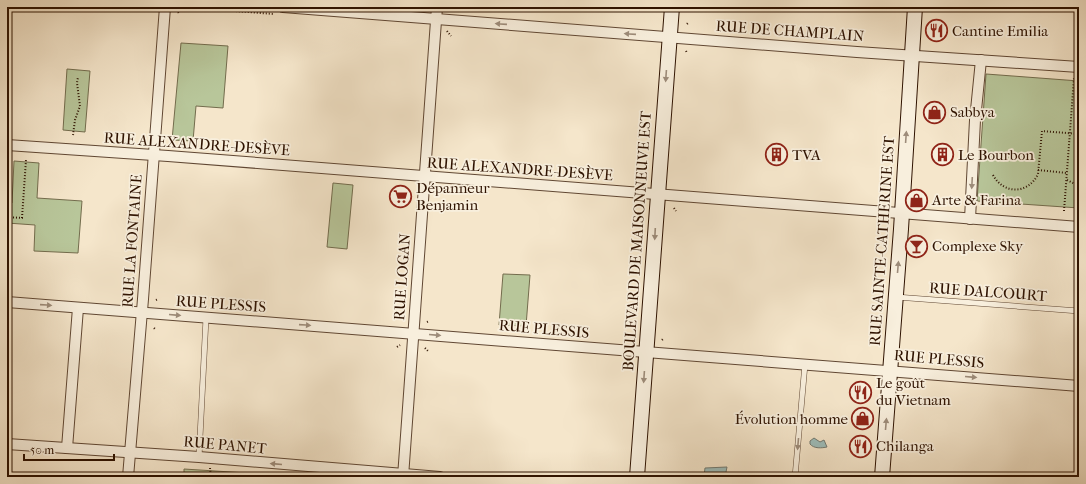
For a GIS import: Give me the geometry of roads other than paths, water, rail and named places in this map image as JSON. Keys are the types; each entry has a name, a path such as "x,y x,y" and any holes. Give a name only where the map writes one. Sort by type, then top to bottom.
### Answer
{"street":[{"name":"RUE LA FONTAINE","path":"128,477 165,7"},
{"name":"RUE DE CHAMPLAIN","path":"283,7 857,52 1079,67"},
{"name":"RUE LOGAN","path":"403,476 437,7"},
{"name":"BOULEVARD DE MAISONNEUVE EST","path":"637,477 672,7"},
{"name":"RUE SAINTE-CATHERINE EST","path":"882,477 915,7"},
{"path":"970,218 975,120 981,60"},
{"name":"RUE ALEXANDRE-DESÈVE","path":"7,145 154,155 1079,227"},
{"name":"RUE PLESSIS","path":"7,302 1079,386"},
{"path":"67,448 78,308"},
{"name":"RUE PANET","path":"7,444 199,457 403,476 440,477"}],"lane":[{"name":"RUE DALCOURT","path":"895,297 1079,311"},
{"path":"199,457 206,318"},
{"path":"795,477 805,364"}],"water":[{"path":"814,438 820,442 824,440 827,447 818,448 812,446 810,441"},
{"path":"727,467 725,477 704,476 705,468"}],"place":[{"name":"Cantine Emilia","path":"937,31"},
{"name":"Sabbya","path":"935,112"},
{"name":"TVA","path":"776,155"},
{"name":"Le Bourbon","path":"942,155"},
{"name":"Dépanneur Benjamin","path":"400,197"},
{"name":"Arte & Farina","path":"916,200"},
{"name":"Complexe Sky","path":"917,246"},
{"name":"Le goût du Vietnam","path":"861,392"},
{"name":"Évolution homme","path":"863,419"},
{"name":"Chilanga","path":"861,446"}]}
